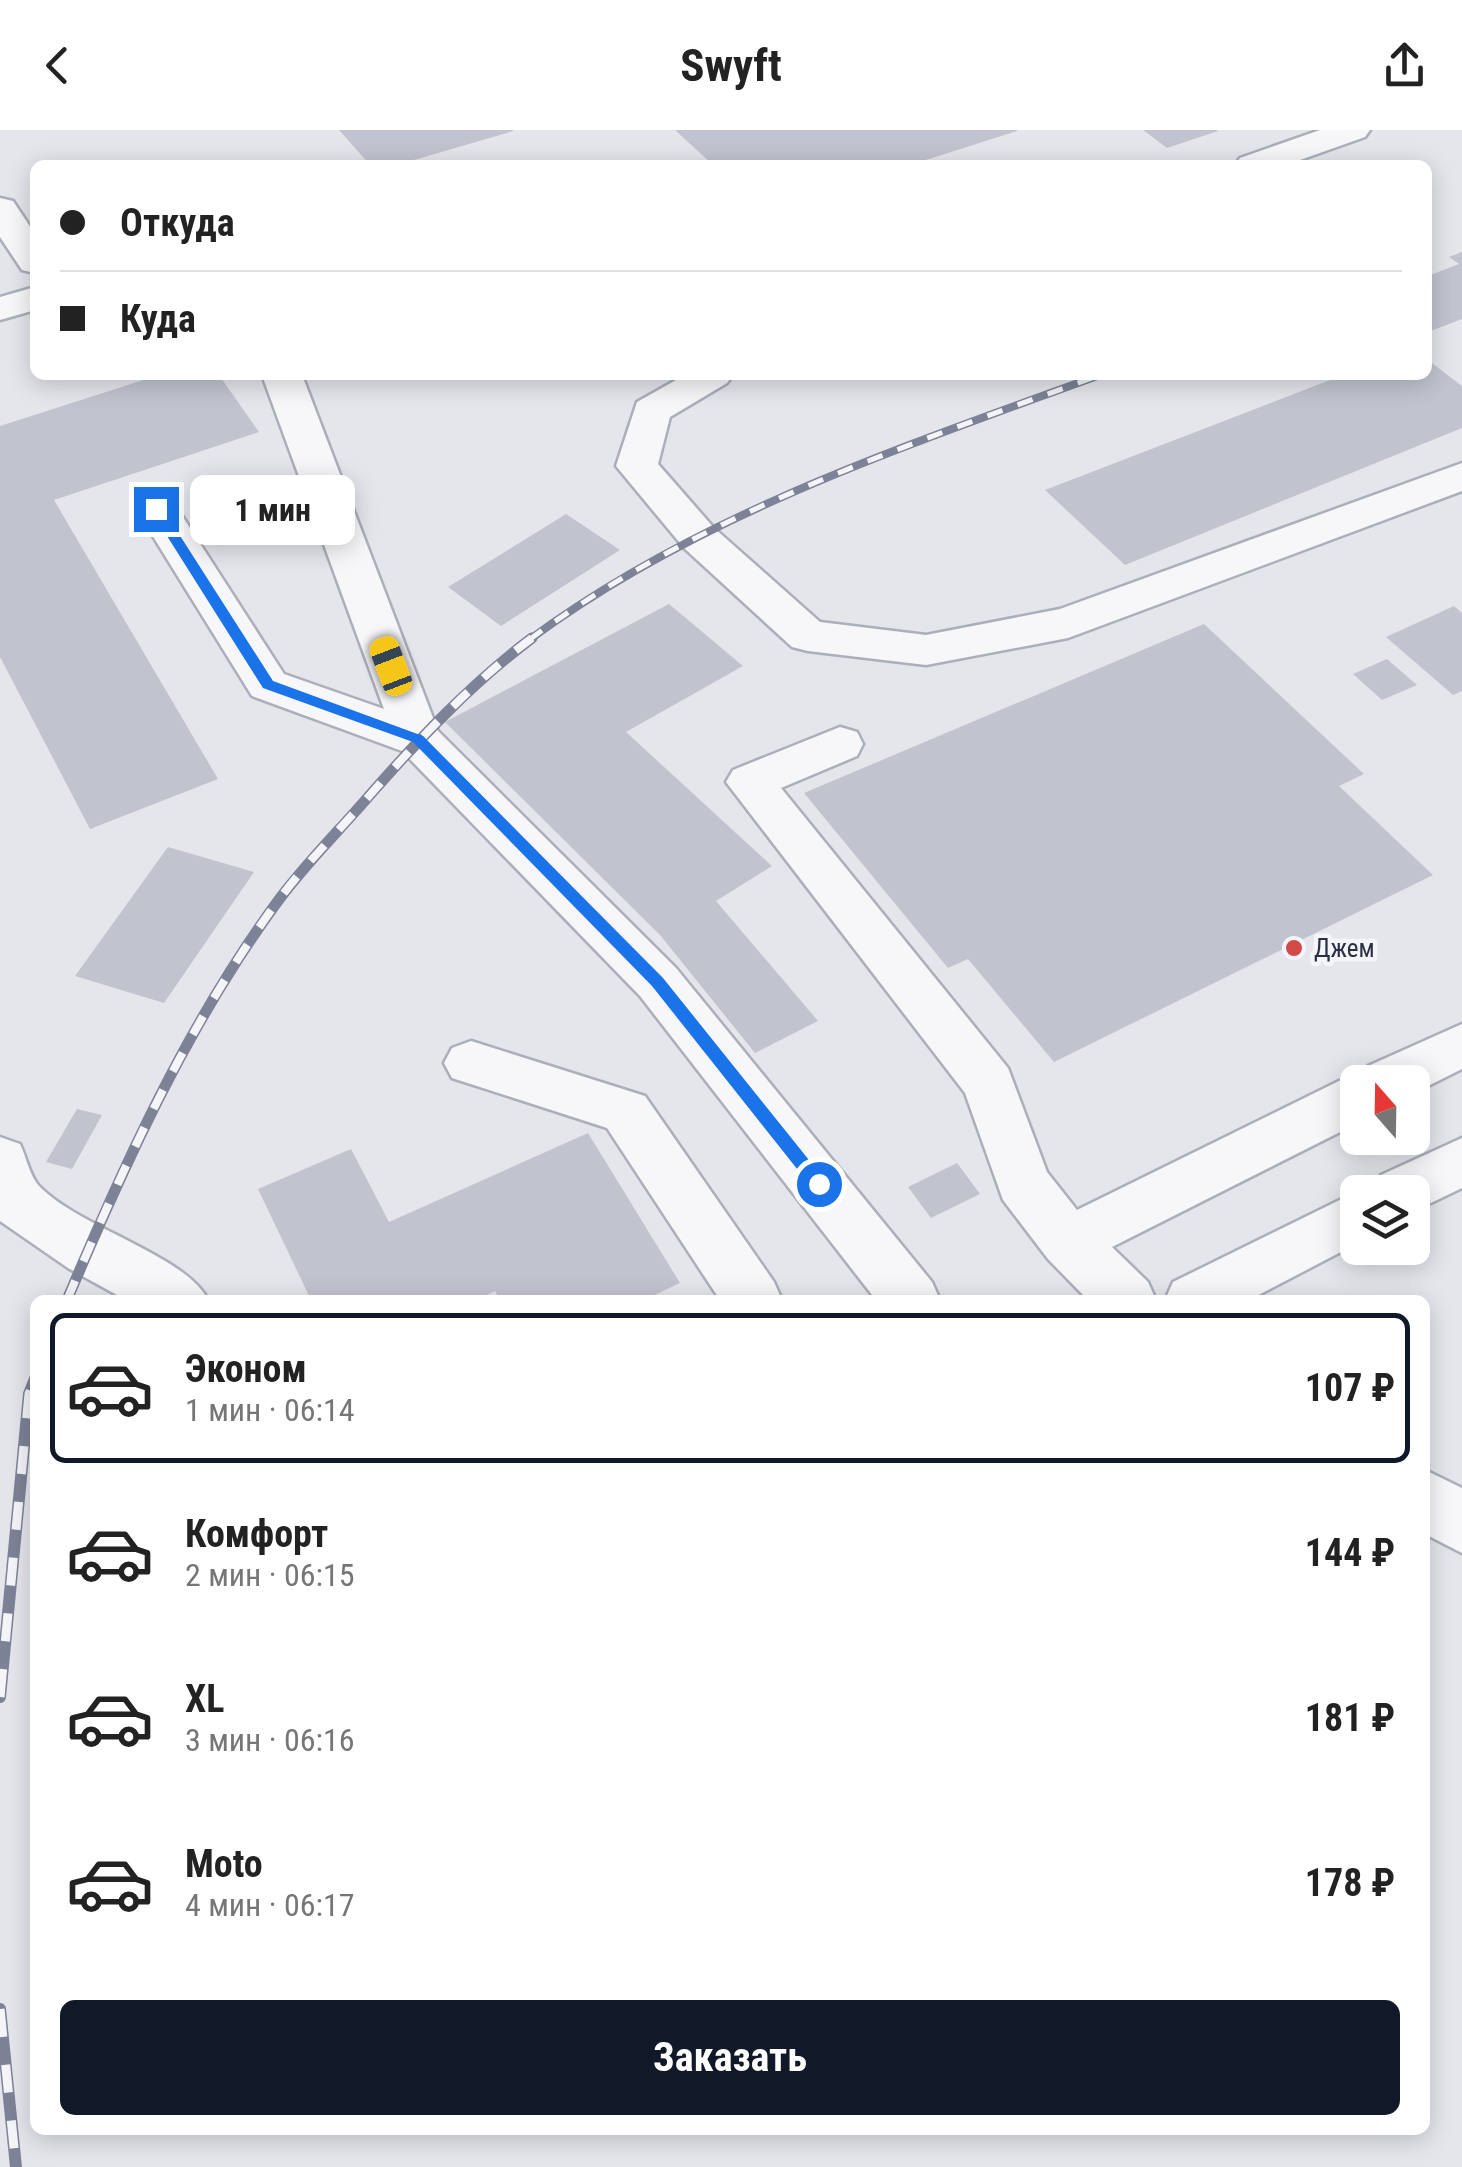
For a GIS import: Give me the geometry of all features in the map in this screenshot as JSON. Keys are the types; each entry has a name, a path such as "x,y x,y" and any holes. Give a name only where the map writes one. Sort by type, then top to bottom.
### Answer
{"lane":[{"path":"1267,160 1354,130"},
{"path":"0,210 30,255"},
{"path":"0,308 30,299"},
{"path":"283,380 418,739 658,982 907,1295"},
{"path":"705,380 651,412 637,466 699,538 808,636 926,650 1068,623 1462,476"},
{"path":"156,509 268,685 418,739"},
{"path":"840,744 750,782 989,1084 1023,1183 1068,1242 1123,1295"},
{"path":"1421,1065 1462,1045"},
{"path":"471,1063 626,1112 750,1295"},
{"path":"1068,1242 1340,1106"},
{"path":"0,1160 16,1202 88,1250 170,1295"},
{"path":"1430,1177 1462,1161"},
{"path":"1204,1295 1340,1224"},
{"path":"1430,1502 1462,1523"}],"building":[{"path":"339,130 513,130 414,160 366,160"},
{"path":"675,130 1017,130 926,160 708,160"},
{"path":"1143,130 1217,130 1218,131 1167,148"},
{"path":"1462,252 1462,319 1432,330 1432,274 1459,264 1449,257"},
{"path":"1432,363 1462,386 1462,428 1125,565 1045,490 1330,380 1432,380"},
{"path":"143,380 223,380 259,432 54,500 218,779 90,829 0,657 0,426"},
{"path":"566,514 620,550 501,626 448,587"},
{"path":"669,604 743,666 626,732 772,866 716,901 818,1021 755,1053 660,935 445,722"},
{"path":"1454,606 1462,613 1462,691 1453,695 1386,637"},
{"path":"1204,624 1364,774 1339,786 1433,875 1054,1062 968,959 948,968 804,793"},
{"path":"1387,659 1417,685 1382,700 1353,674"},
{"path":"168,847 254,872 164,1003 75,976"},
{"path":"77,1109 102,1115 72,1169 46,1162"},
{"path":"588,1133 680,1283 655,1295 497,1295 495,1291 487,1295 309,1295 258,1189 351,1149 389,1222"},
{"path":"957,1163 980,1194 931,1218 908,1187"}],"railway":[{"path":"529,640 594,595 732,520 878,457 1086,380"},
{"path":"69,1295 160,1096 214,998 275,905 427,733 532,638"},
{"path":"0,1697 30,1392"},
{"path":"0,2009 16,2167"}],"place":[{"name":"Джем","path":"1294,948"}],"route":[{"path":"156,509 268,685 418,739 658,982 819,1184"}]}
